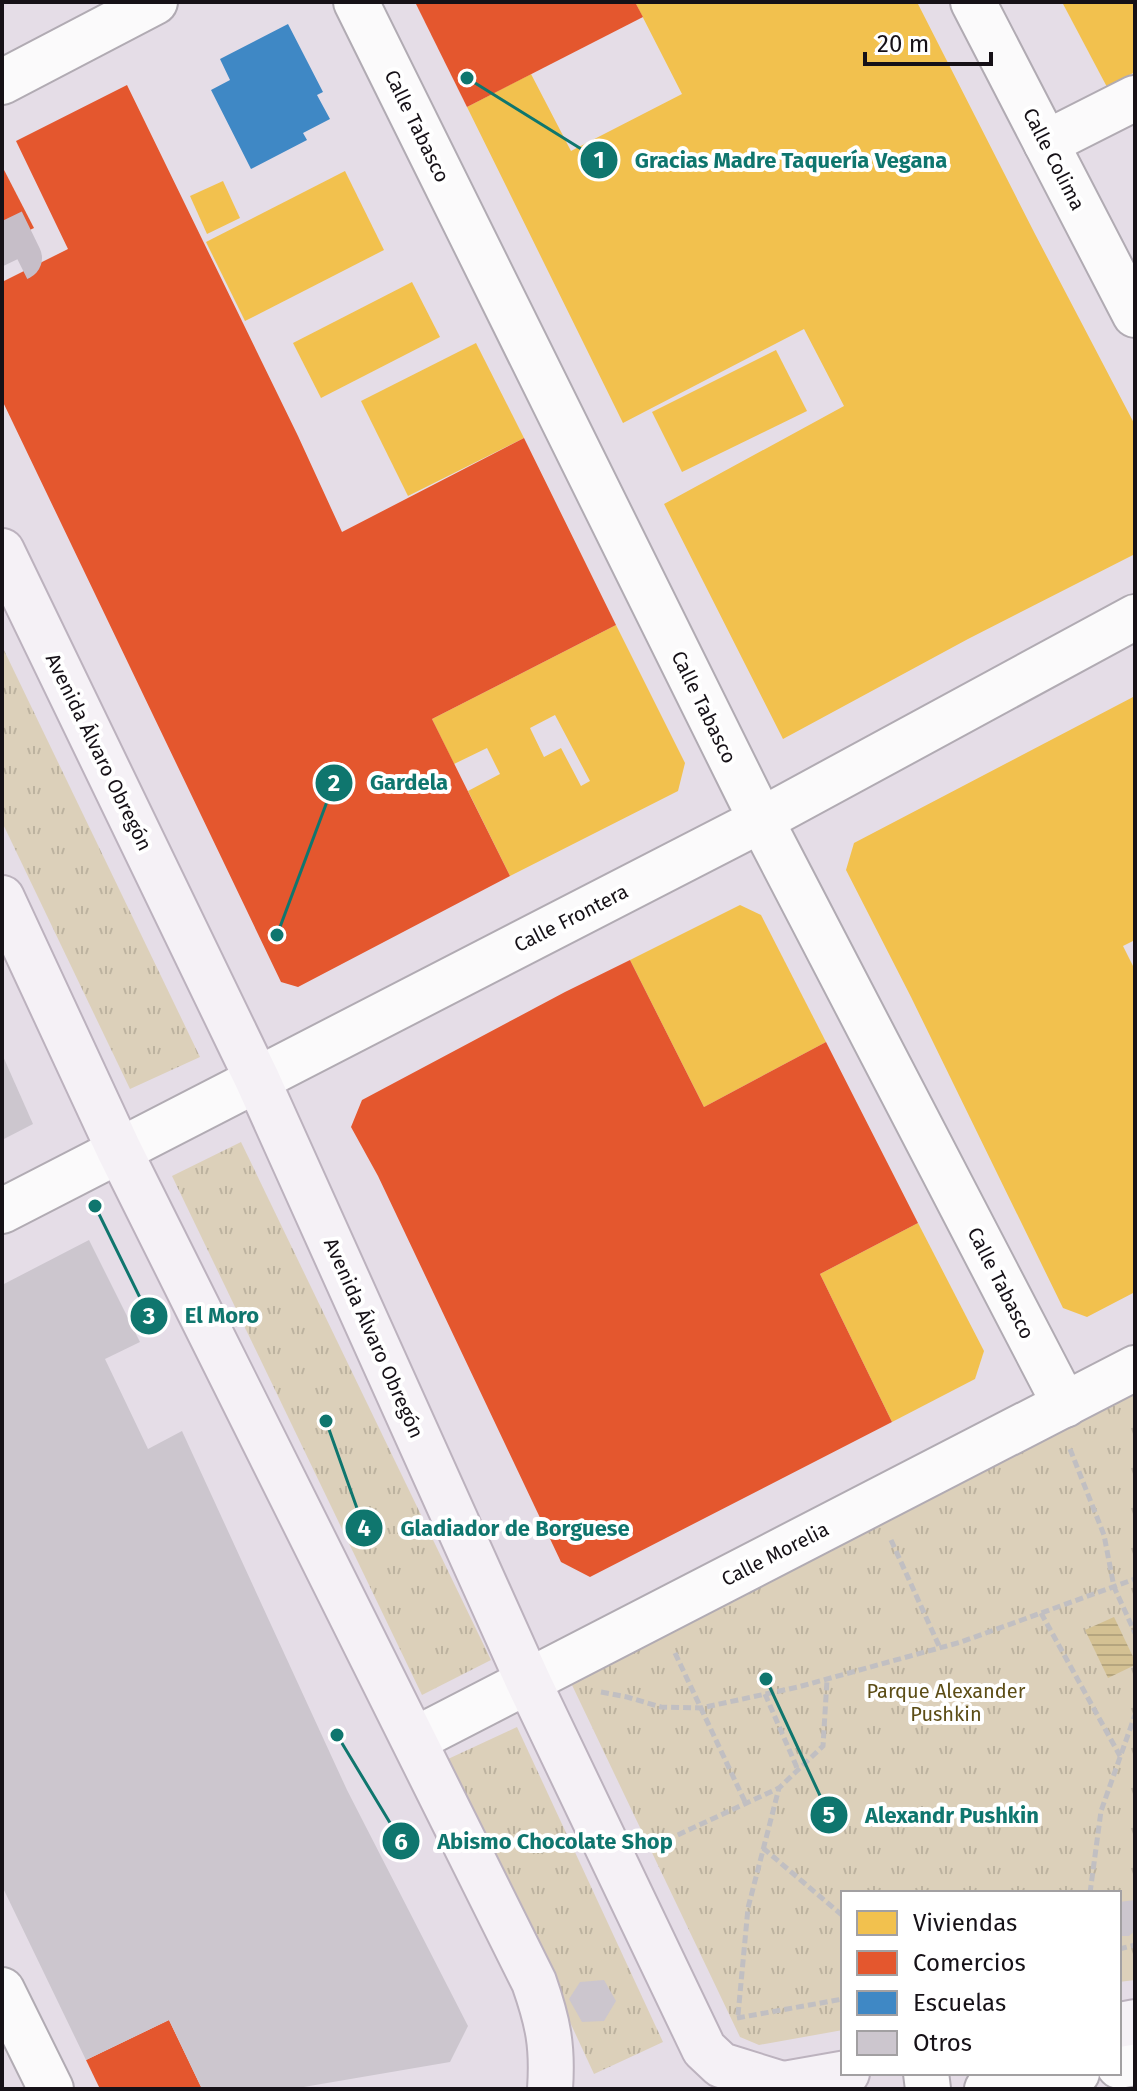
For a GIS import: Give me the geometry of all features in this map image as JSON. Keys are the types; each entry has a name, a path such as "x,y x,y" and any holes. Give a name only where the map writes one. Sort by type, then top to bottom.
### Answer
{"main road":[{"name":"Avenida Álvaro Obregón","path":"2,551 257,1079 528,1681 704,2049 752,2079"},
{"path":"2,898 119,1150 534,1982 549,2031 550,2089"},
{"path":"752,2079 841,2073"}],"street":[{"path":"2,82 155,2"},
{"name":"Calle Tabasco","path":"356,2 761,820 1066,1425"},
{"name":"Calle Colima","path":"973,2 1135,315"},
{"path":"1046,143 1135,98"},
{"name":"Calle Frontera","path":"2,1211 761,820 1135,617"},
{"name":"Calle Morelia","path":"414,1740 528,1681 1066,1425 1135,1368"},
{"path":"2,1990 51,2089"},
{"path":"987,2089 1066,2075"}],"path":[{"path":"1066,1425 1104,1535 1114,1587 1135,1633"},
{"path":"888,1535 940,1648"},
{"path":"627,1697 661,1707 701,1708 827,1680 940,1648 1135,1579"},
{"path":"1041,1613 1121,1756"},
{"path":"671,1645 746,1804"},
{"path":"656,1845 779,1788 823,1746 827,1680"},
{"path":"765,1694 798,1770"},
{"path":"1090,1891 1101,1811 1135,1715"},
{"path":"738,2019 748,1908 779,1788"},
{"path":"763,1848 841,1914"},
{"path":"738,2019 841,1999"},
{"path":"731,2004 738,2019 752,2079"}],"green space":[{"path":"2,646 200,1057 130,1089 2,822"},
{"path":"241,1142 491,1660 422,1695 172,1176"},
{"name":"Parque Alexander Pushkin","path":"1135,1393 1135,1980 1121,1982 1121,1891 841,1891 841,2030 759,2045 740,2037 571,1683"},
{"path":"517,1727 663,2042 594,2074 448,1759"}],"shaded area":[{"path":"1114,1617 1135,1665 1108,1678 1085,1630"}],"building: Viviendas":[{"path":"635,2 917,2 1135,425 1135,554 968,639 783,739 664,504 844,406 804,329 623,423 467,107 531,74 571,151 682,94"},
{"path":"1062,2 1135,2 1135,72 1107,87"},
{"path":"345,171 384,250 245,321 206,242"},
{"path":"223,181 240,218 207,234 190,196"},
{"path":"412,282 440,337 321,398 293,343"},
{"path":"476,343 524,438 408,496 361,401"},
{"path":"776,350 807,411 682,472 652,412"},
{"path":"616,625 685,763 678,791 510,876 468,791 500,774 487,748 454,764 432,719","holes":["555,715 590,781 581,786 561,748 544,757 530,728"]},
{"path":"1135,696 1135,940 1123,946 1135,970 1135,1292 1087,1317 1063,1308 846,870 854,843"},
{"path":"740,905 761,915 826,1042 704,1107 630,960"},
{"path":"918,1223 984,1351 975,1379 892,1422 820,1274"}],"building: Comercios":[{"path":"415,2 635,2 643,17 467,107"},
{"path":"127,85 342,532 524,438 616,625 432,719 510,876 298,987 281,982 2,400 2,282 68,249 16,141"},
{"path":"2,166 34,228 2,243"},
{"path":"630,960 704,1107 826,1042 918,1223 820,1274 892,1422 590,1577 561,1562 378,1176 351,1127 362,1100"},
{"path":"169,2020 202,2089 100,2089 86,2060"}],"building: Escuelas":[{"path":"288,24 323,92 317,95 330,119 303,133 307,140 251,169 211,90 230,80 220,59"}],"building: Otros":[{"path":"2,1054 33,1124 2,1140"},
{"path":"89,1240 140,1342 105,1359 148,1449 182,1431 347,1790 468,2026 450,2062 292,2089 202,2089 169,2020 86,2060 2,1886 2,1285"},
{"path":"1135,1900 1135,1931 1129,1936 1121,1936 1121,1902"},
{"path":"604,1980 616,2001 604,2021 582,2022 569,1999 580,1982"}],"tunnel":[{"path":"2,221 20,258 2,267"}],"place":[{"name":"Gracias Madre Taquería Vegana","path":"467,78"},
{"name":"Gardela","path":"277,935"},
{"name":"El Moro","path":"95,1206"},
{"name":"Gladiador de Borguese","path":"326,1421"},
{"name":"Alexandr Pushkin","path":"766,1679"},
{"name":"Abismo Chocolate Shop","path":"337,1735"}]}
